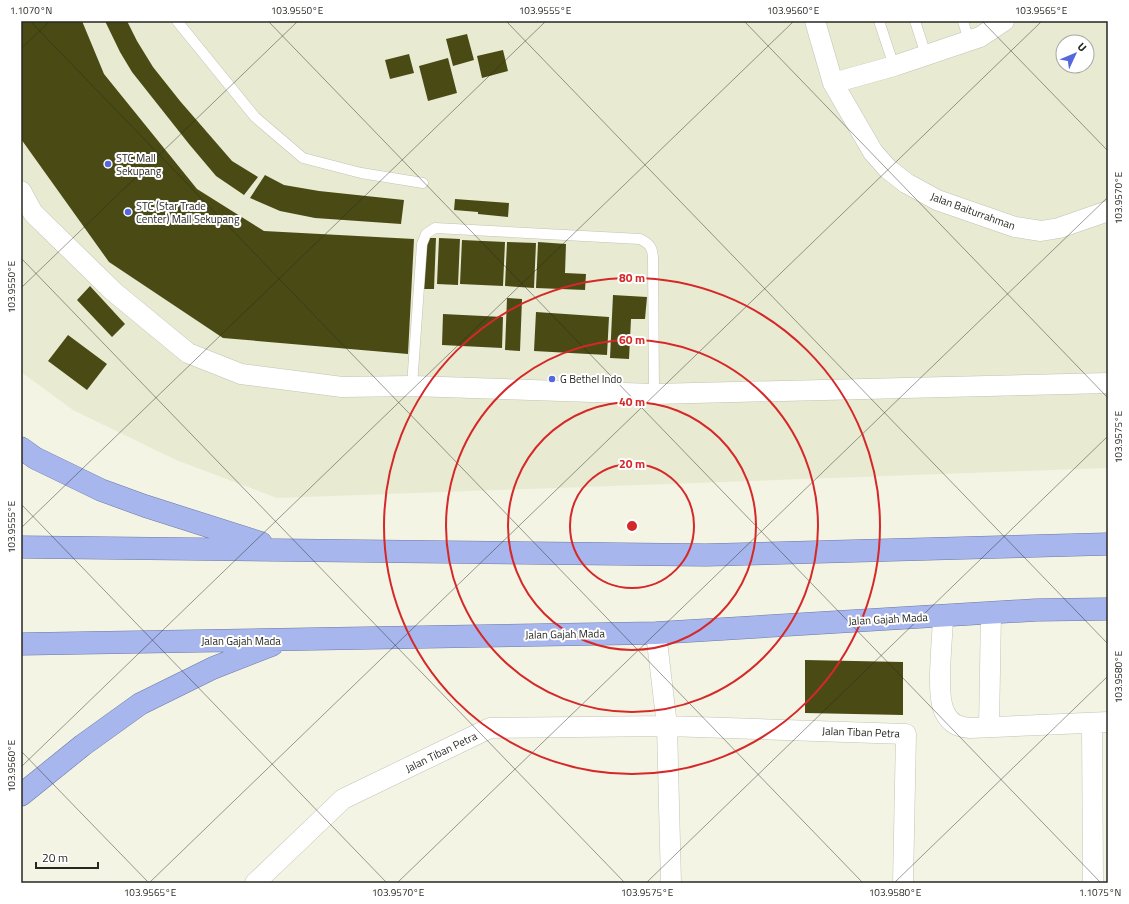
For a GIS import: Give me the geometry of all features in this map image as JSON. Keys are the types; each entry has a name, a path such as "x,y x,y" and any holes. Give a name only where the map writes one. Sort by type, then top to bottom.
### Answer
{"highway":[{"path":"21,448 35,458 101,490 145,506 245,537 278,550"},
{"path":"21,547 706,555 1108,544"},
{"name":"Jalan Gajah Mada","path":"21,644 656,632 944,615 1108,609"},
{"path":"21,795 83,744 140,704 214,668 285,640"}],"street":[{"name":"Jalan Baiturrahman","path":"815,21 833,83 873,152 906,183 937,200 1015,227 1041,231 1059,228 1108,211"},
{"path":"833,83 894,66 969,41 980,37 1004,21"},
{"path":"21,191 33,213 114,292 188,353 241,374 342,387 412,386 654,394 1108,383"},
{"path":"989,727 991,613"},
{"path":"944,615 940,699 945,713 951,722 958,727 1100,723 1101,824 1093,883"},
{"path":"656,632 667,726 671,883"},
{"name":"Jalan Tiban Petra","path":"255,883 343,799 490,728 667,726 906,734 904,883"}],"lane":[{"path":"177,21 255,117 303,158 361,173 423,183"},
{"path":"879,21 894,66"},
{"path":"915,21 926,55"},
{"path":"964,21 969,41"},
{"path":"412,386 422,244 426,234 435,228 640,239 648,244 652,248 653,257 654,394"}],"shaded area":[{"path":"21,21 1108,21 1108,468 277,498 176,460 73,410 21,372"}],"building":[{"name":"STC Mall Sekupang","path":"21,21 82,21 104,74 197,189 264,231 414,239 408,354 223,338 109,262 21,139"},
{"path":"105,21 127,21 153,67 180,101 232,161 258,177 244,195 216,176 189,144 132,72 120,52"},
{"path":"467,34 474,60 453,66 446,39"},
{"path":"503,50 508,71 482,78 477,56"},
{"path":"409,54 414,73 390,79 385,60"},
{"path":"448,58 457,93 428,101 419,66"},
{"path":"265,175 284,185 319,191 404,200 401,224 315,218 280,211 250,198"},
{"path":"455,199 509,203 508,217 454,210"},
{"path":"425,238 436,238 434,289 423,289"},
{"path":"439,238 460,239 458,285 437,284"},
{"path":"462,240 505,242 503,286 460,284"},
{"path":"507,242 536,243 534,288 505,286"},
{"path":"538,242 566,244 565,273 586,274 585,290 536,288"},
{"path":"90,286 125,324 112,337 77,300"},
{"path":"613,295 647,297 645,319 631,319 629,359 610,358"},
{"path":"507,298 522,299 520,351 505,350"},
{"path":"536,312 609,317 607,355 534,351"},
{"path":"443,314 503,317 502,348 442,345"},
{"path":"68,335 107,364 87,390 48,361"},
{"path":"805,660 903,662 903,715 805,713"}],"place":[{"name":"STC Mall Sekupang","path":"108,164"},
{"name":"STC (Star Trade Center) Mall Sekupang","path":"128,212"},
{"name":"G Bethel Indo","path":"552,379"}]}
